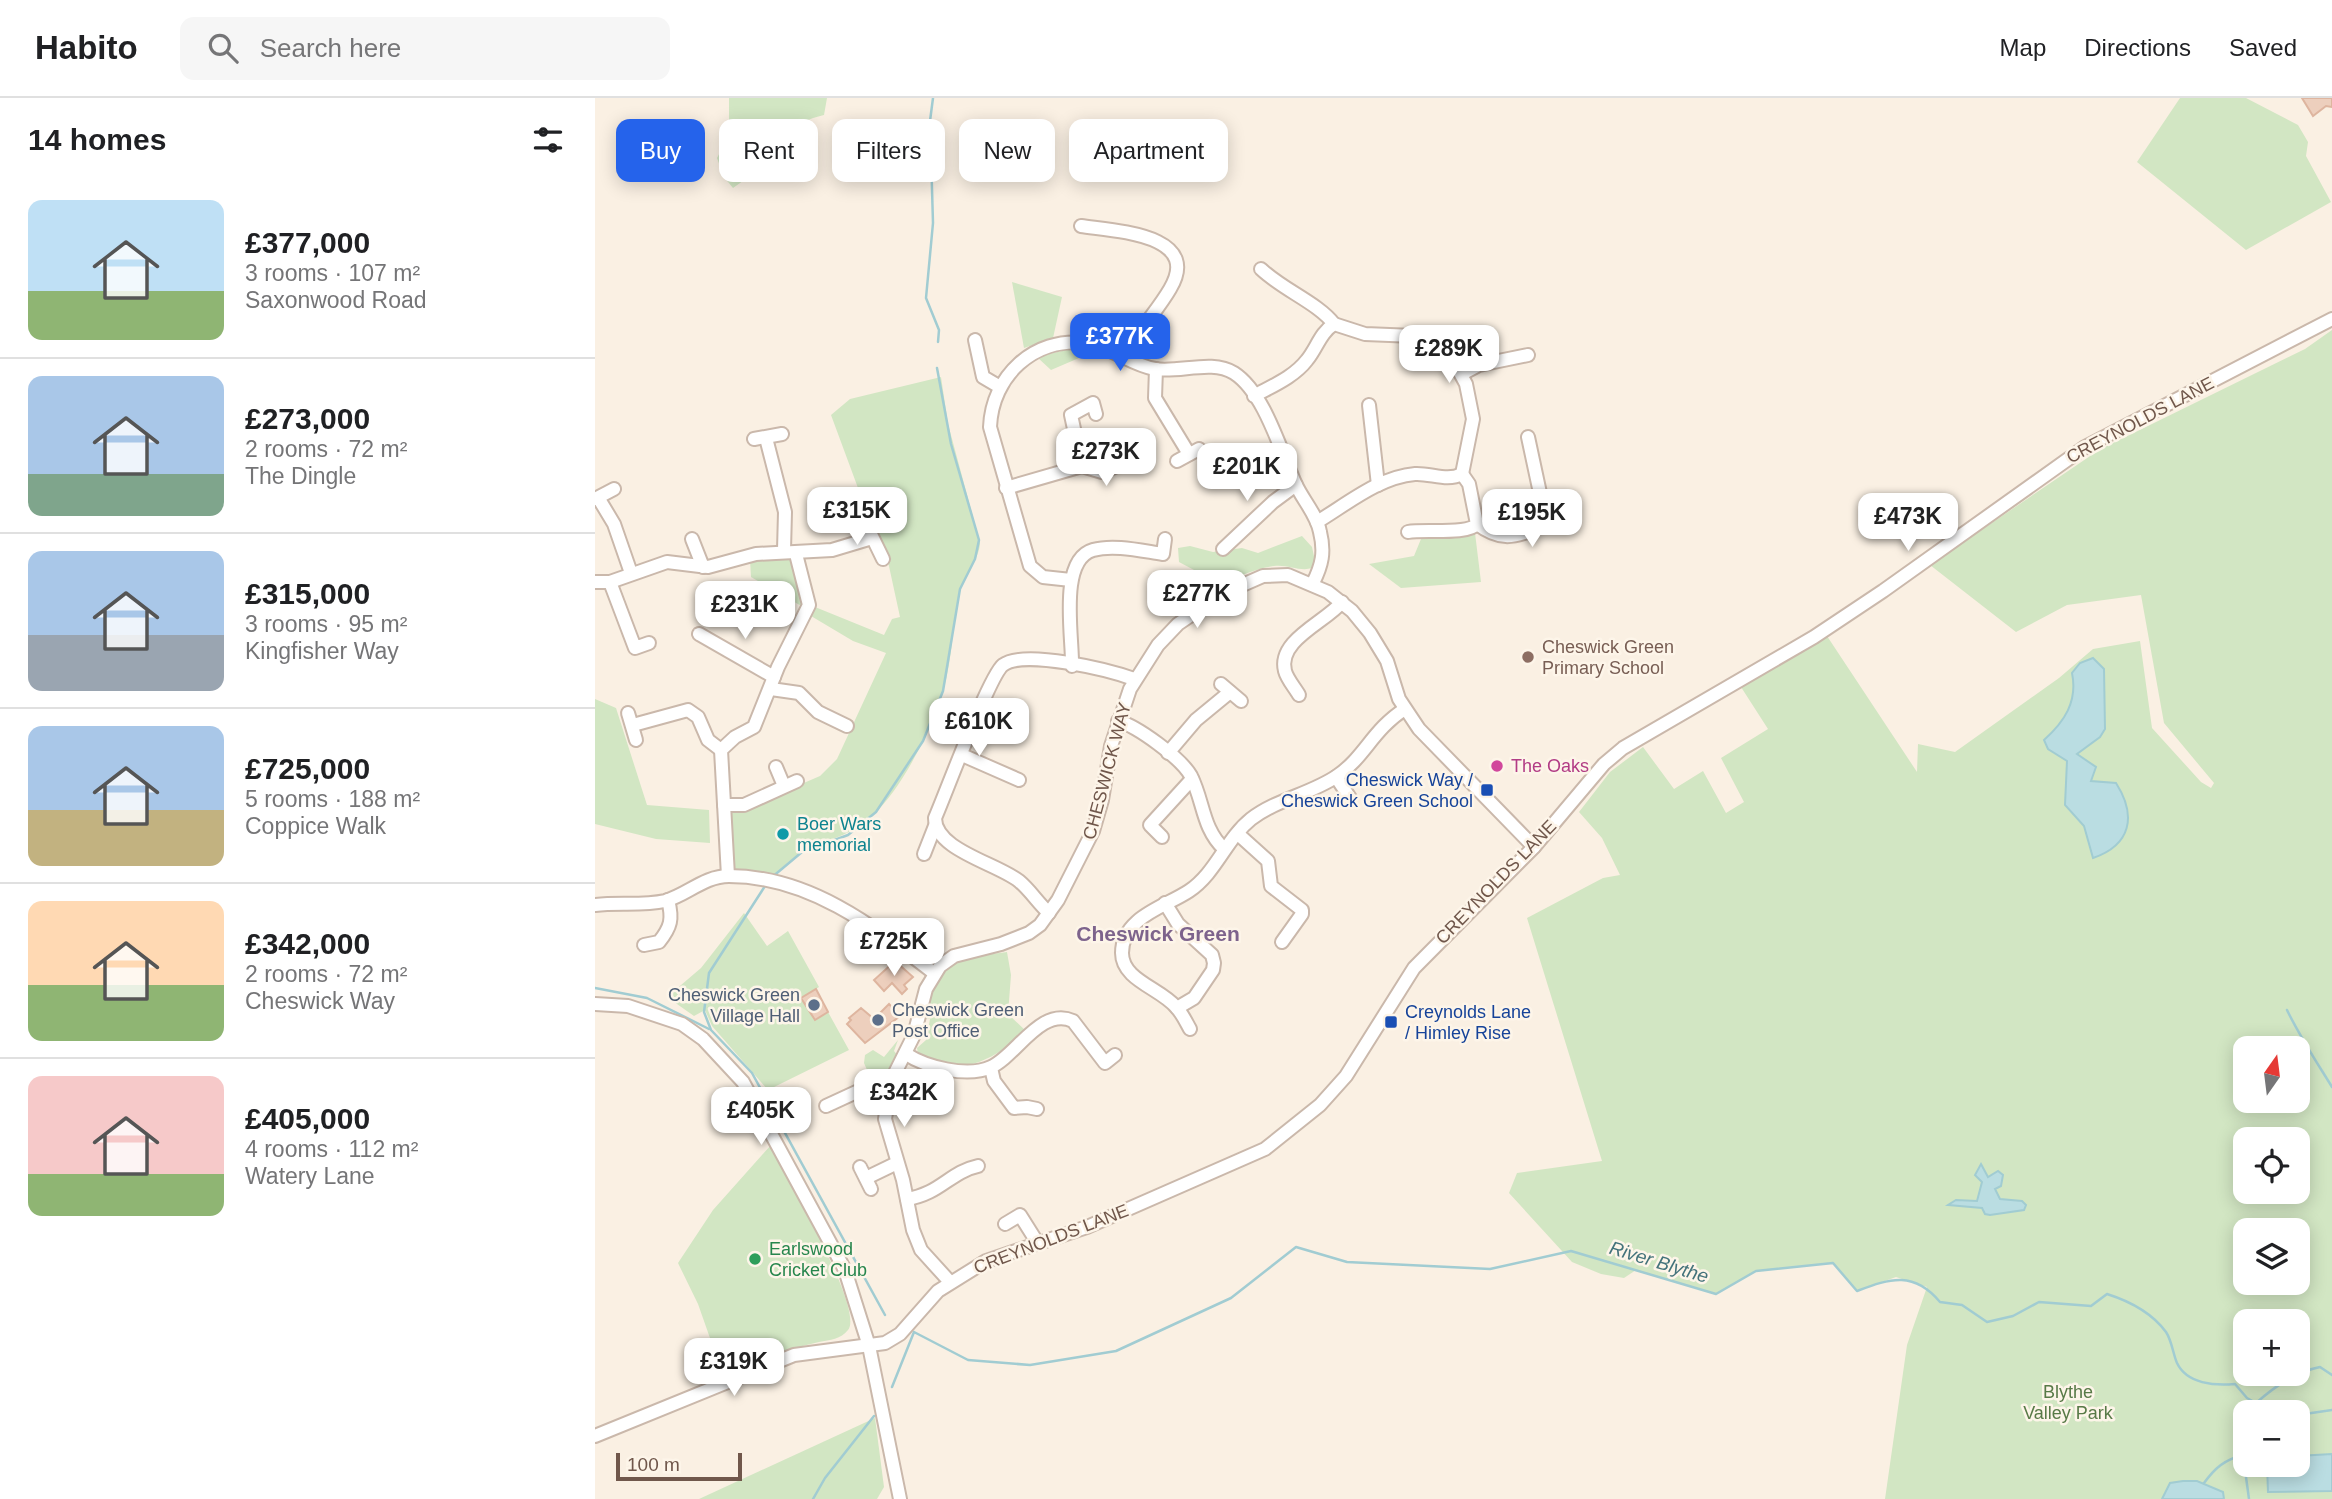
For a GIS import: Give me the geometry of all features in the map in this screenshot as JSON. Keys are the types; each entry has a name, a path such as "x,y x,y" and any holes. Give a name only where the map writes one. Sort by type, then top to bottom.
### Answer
{"street":[{"path":"1081,226 1156,240 1172,251 1176,259 1171,288 1132,342 1126,358"},
{"path":"1261,269 1286,290 1326,313 1334,324 1365,334 1426,339 1453,360 1462,374 1473,419 1462,474 1469,484 1477,524 1491,535 1501,538 1528,533 1541,523 1543,507 1528,437"},
{"name":"CREYNOLDS LANE","path":"595,1436 793,1355 869,1346 893,1340 950,1282 986,1261 1087,1227 1227,1168 1265,1149 1290,1130 1346,1076 1414,968 1534,847 1586,783 1623,748 1814,637 1883,592 2085,447 2332,319"},
{"path":"1254,396 1289,376 1306,361 1325,329 1334,324"},
{"path":"975,340 983,377 1000,387"},
{"path":"1070,580 1043,578 1030,566 990,427 993,403 1000,387 1022,360 1048,345 1086,343 1156,369 1225,369 1243,381 1278,440 1296,485 1317,522 1323,558 1313,583"},
{"path":"1462,374 1479,365 1528,355"},
{"path":"1156,369 1155,398 1194,452 1177,461"},
{"path":"1082,466 1071,415 1093,402"},
{"path":"1369,405 1378,485"},
{"path":"721,750 754,727 809,605 790,552 785,512 760,439 782,434"},
{"path":"1006,488 1082,466 1102,472 1126,462"},
{"path":"1317,522 1378,485 1414,474 1450,479 1462,474"},
{"path":"1223,549 1273,502 1296,485"},
{"path":"614,489 597,499 614,524 632,573"},
{"path":"864,520 883,559"},
{"path":"1408,532 1427,528 1466,530 1477,524"},
{"path":"595,582 610,582 667,562 703,567 790,552 832,550 872,538"},
{"path":"692,539 703,567"},
{"path":"1072,666 1070,580 1077,562 1090,550 1105,548 1163,554 1165,539"},
{"name":"CHESWICK WAY","path":"934,973 954,956 1001,944 1029,933 1049,913 1074,873 1093,831 1118,722 1134,680 1158,645 1178,624 1222,594 1263,576 1288,575 1313,583 1342,602 1361,620 1380,647 1405,709 1419,729 1534,847"},
{"path":"610,582 637,653 649,643"},
{"path":"1299,695 1284,670 1287,651 1297,636 1331,615 1342,602"},
{"path":"699,634 773,683 799,693 818,712 843,719"},
{"path":"924,853 935,826 935,818 990,686 1001,667 1023,658 1114,672 1134,680"},
{"path":"1168,753 1226,688 1241,701"},
{"path":"1190,1029 1177,1008 1127,971 1122,954 1124,939 1150,910 1188,891 1205,877 1224,849 1250,820 1268,808 1336,777 1359,755 1373,735 1405,709"},
{"path":"636,740 630,719 688,710 698,717 708,740 721,750 728,876"},
{"path":"1118,722 1131,724 1185,767 1192,779 1211,836 1224,849"},
{"path":"962,755 1019,780"},
{"path":"724,805 744,805 790,784 776,767"},
{"path":"1336,777 1350,798"},
{"path":"1162,837 1150,825 1192,779"},
{"path":"935,826 944,840 1020,882 1049,913"},
{"path":"1238,834 1268,861 1271,886 1302,910 1303,914 1282,942"},
{"path":"595,905 668,900 710,879 728,876 794,887 832,901 934,973 926,989 917,1027 887,1093 885,1119 913,1230 922,1250 950,1282"},
{"path":"644,945 659,942 670,928 672,915 668,900"},
{"path":"1165,903 1178,925 1212,955 1214,963 1213,970 1194,998 1177,1008"},
{"path":"595,1004 628,1006 682,1024 728,1064 753,1100 845,1270 869,1346 900,1499"},
{"path":"906,1054 925,1064 947,1069 991,1068 1046,1023 1065,1017 1073,1021 1105,1063 1115,1055"},
{"path":"991,1068 994,1081 1014,1108 1027,1107 1037,1110"},
{"path":"826,1106 865,1088 887,1093"},
{"path":"866,1178 897,1163"},
{"path":"907,1199 927,1196 964,1169 978,1166"},
{"path":"1005,1224 1020,1215 1037,1242"}],"green space":[{"path":"729,98 827,98 824,115 811,119 729,119"},
{"path":"2180,98 2246,98 2298,125 2308,142 2306,156 2331,202 2246,250 2137,162"},
{"path":"728,182 742,182 733,188"},
{"path":"1012,282 1062,297 1053,338 1024,348"},
{"name":"Blythe Valley Park","path":"2332,330 2332,1499 1885,1499 1907,1345 1927,1287 1896,1277 1857,1291 1833,1263 1756,1271 1716,1294 1636,1270 1624,1278 1601,1274 1572,1262 1509,1193 1517,1173 1602,1161 1527,918 1603,878 1620,875 1602,838 1579,812 1610,772 1643,747 1674,789 1703,771 1726,813 1744,802 1721,758 1768,729 1741,687 1827,636 1917,772 1918,744 1955,752 2059,678 2093,649 2140,641 2152,728 2201,782 2211,788 2214,783 2164,723 2141,595 2067,605 2016,632 1930,565 2099,450 2305,349"},
{"path":"1070,349 1084,350 1086,355 1051,370 1037,357"},
{"path":"941,377 948,424 980,543 977,556 960,591 947,675 928,730 897,787 864,823 799,855 770,878 733,870 731,809 741,810 820,776 837,759 886,653 853,641 811,616 815,607 884,635 892,619 900,617 887,557 868,515 831,415 850,399"},
{"path":"1475,533 1481,582 1401,588 1369,564 1414,556 1421,539"},
{"path":"1302,536 1312,547 1315,561 1312,568 1266,567 1212,589 1194,570 1179,562 1178,548 1190,546 1213,552 1242,548 1258,553"},
{"path":"777,557 790,560 803,607 751,577 750,560"},
{"path":"595,699 616,708 647,805 709,810 710,843 656,839 595,824"},
{"path":"744,913 767,946 788,931 819,987 801,999 815,1020 828,1012 849,1050 768,1090 712,1026 705,1010 694,1016 667,997 701,968"},
{"path":"1007,952 1011,975 1008,1014 1027,1032 988,1058 962,1066 933,1062 918,1054 917,1048 926,1040 930,1019 925,1018 930,999 942,974 960,961"},
{"path":"898,1040 894,1051 898,1056 883,1087 873,1084 864,1063 865,1055 873,1050 884,1057"},
{"name":"Earlswood Cricket Club","path":"771,1145 835,1270 850,1317 848,1330 835,1339 795,1348 723,1375 698,1304 678,1263 713,1210"},
{"path":"875,1418 884,1487 877,1499 699,1499"}],"water":[{"path":"2093,658 2104,669 2105,729 2100,737 2077,754 2096,767 2091,781 2116,783 2123,795 2128,818 2123,837 2116,845 2093,858 2084,826 2065,805 2067,761 2048,749 2044,740 2068,711 2073,693 2072,673 2080,663"},
{"path":"1981,1164 1988,1177 1998,1171 2003,1175 2001,1186 1995,1189 2000,1199 2022,1201 2026,1205 2024,1210 1990,1215 1985,1214 1982,1208 1948,1205 1956,1200 1977,1201 1982,1182 1975,1175"},
{"path":"2332,1454 2332,1491 2268,1492 2267,1477 2310,1477 2310,1455"},
{"path":"2197,1481 2223,1492 2224,1499 2162,1499 2170,1483"}],"building":[{"path":"2302,98 2332,98 2332,107 2326,106 2313,116"},
{"path":"895,961 913,977 904,985 907,989 902,994 892,983 884,991 874,980"},
{"name":"Cheswick Green Village Hall","path":"816,989 828,1012 815,1020 801,998"},
{"path":"889,1004 900,1016 865,1043 847,1024 851,1020 849,1018 861,1008 874,1019"}],"waterway":[{"path":"933,98 930,121 933,223 926,298 939,330 938,342"},
{"path":"771,878 802,852 848,835 876,812 923,741 943,691 960,589 975,559 979,540 951,444 937,368"},
{"name":"River Blythe","path":"767,883 709,973 704,1012 711,1030 752,1073 885,1315"},
{"path":"595,988 647,998 709,1029"},
{"path":"2287,1010 2332,1087"},
{"name":"River Blythe","path":"892,1387 914,1332 968,1360 1030,1365 1116,1351 1231,1298 1296,1247 1347,1262 1490,1269 1571,1251 1716,1294 1756,1271 1833,1263 1857,1291 1891,1281 1911,1281 1921,1285 1940,1302 1962,1305 1987,1322 2013,1316 2039,1302 2091,1306 2107,1294 2139,1308 2160,1325 2168,1336 2177,1363 2187,1375 2210,1384 2235,1384 2247,1398 2256,1403 2278,1385 2302,1372 2320,1367 2332,1375"},
{"path":"2310,1413 2332,1410"},
{"path":"813,1499 825,1478 874,1416"},
{"path":"2204,1483 2220,1465 2233,1458"},
{"path":"2246,1477 2249,1499"}],"place":[{"name":"Cheswick Green Primary School","path":"1528,657"},
{"name":"The Oaks","path":"1497,766"},
{"name":"Cheswick Way / Cheswick Green School","path":"1487,790"},
{"name":"Boer Wars memorial","path":"783,834"},
{"name":"Cheswick Green Village Hall","path":"814,1005"},
{"name":"Cheswick Green Post Office","path":"878,1020"},
{"name":"Creynolds Lane / Himley Rise","path":"1391,1022"},
{"name":"Earlswood Cricket Club","path":"755,1259"}],"district":[{"name":"Cheswick Green","path":"1158,933"}]}
